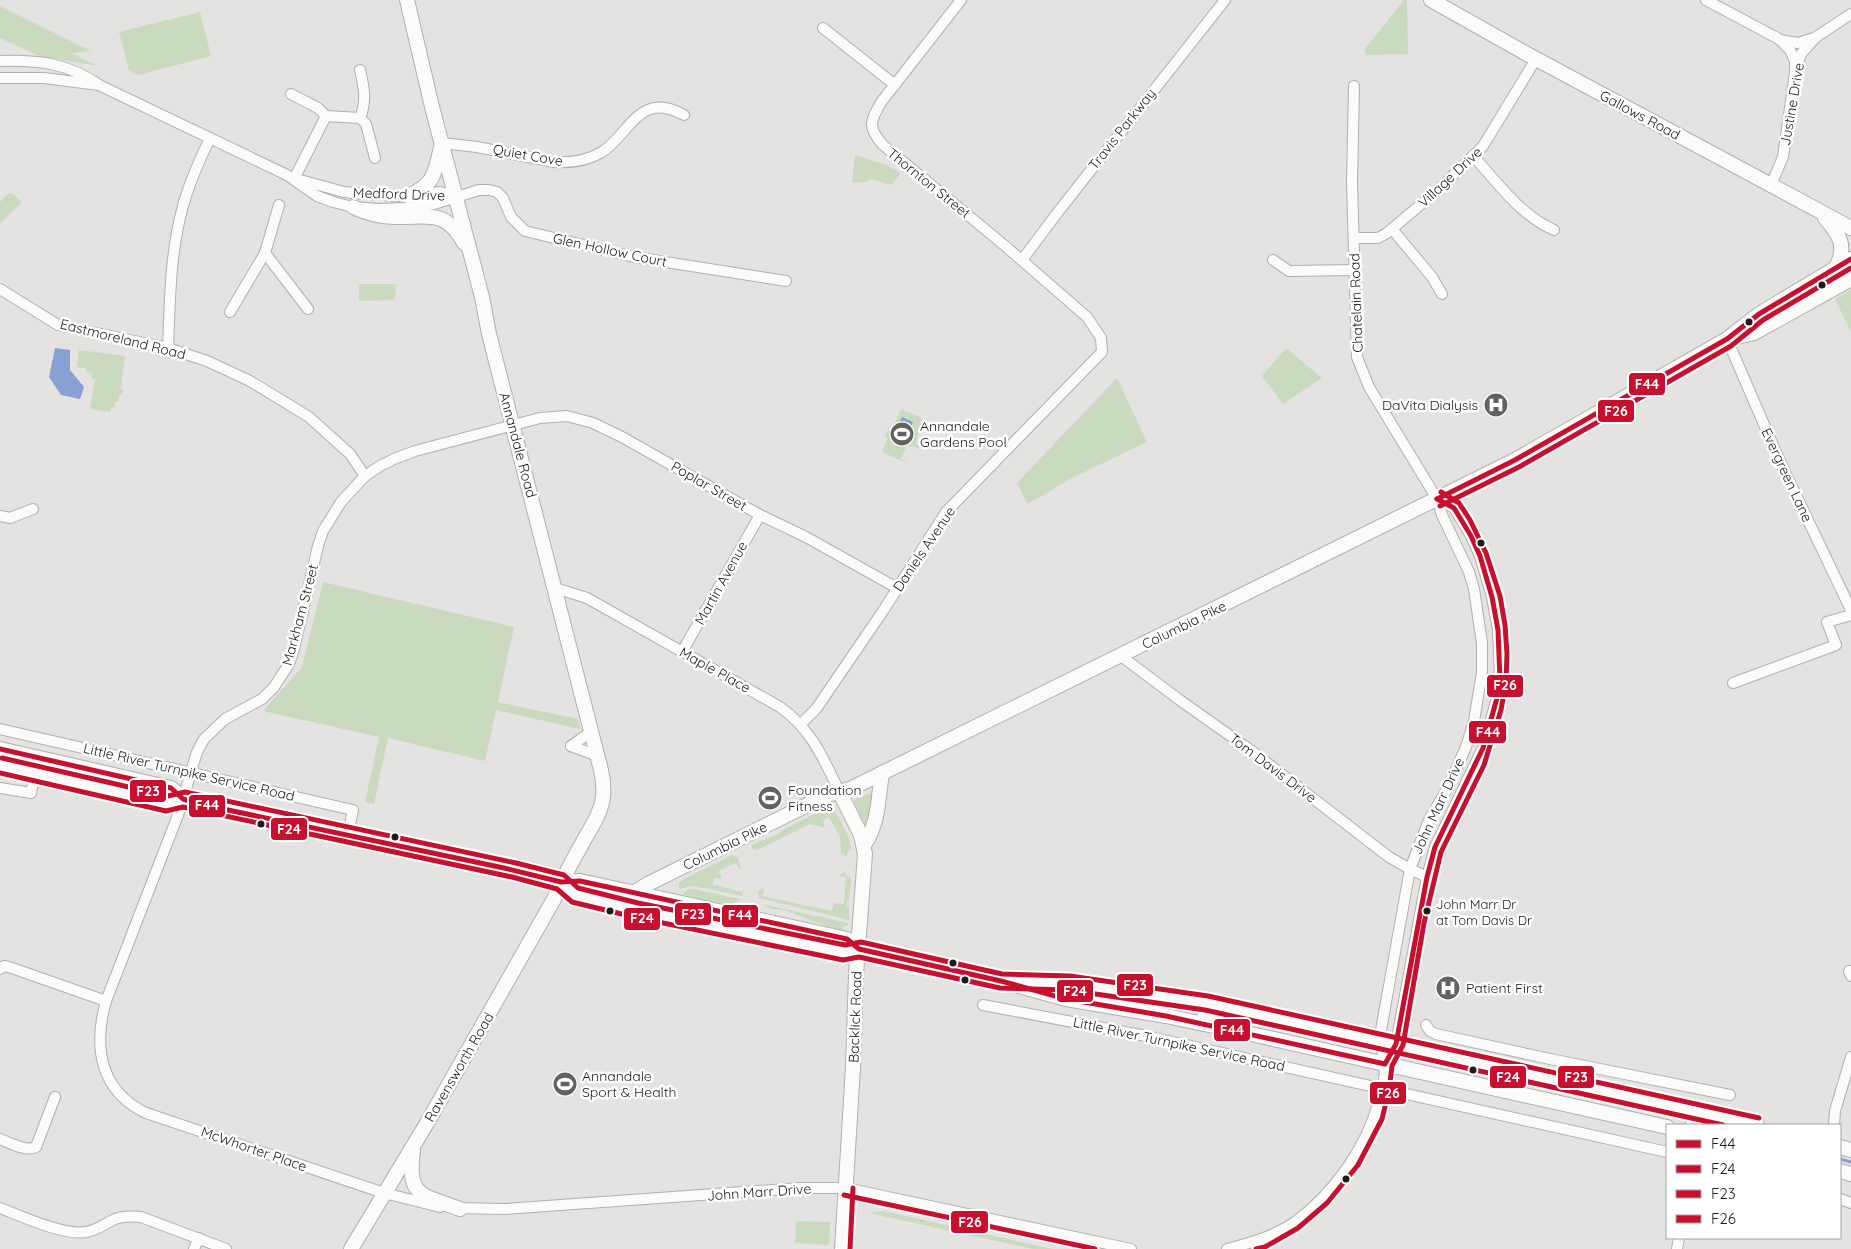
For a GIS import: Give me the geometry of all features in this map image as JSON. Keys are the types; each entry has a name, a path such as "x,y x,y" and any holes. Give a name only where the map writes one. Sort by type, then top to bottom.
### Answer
{"main road":[{"name":"Annandale Road","path":"407,0 604,783 601,806 572,865 561,882"},
{"name":"Gallows Road","path":"1431,0 1536,59 1851,228"},
{"path":"408,196 421,190 432,178 442,143"},
{"path":"353,207 384,216 430,216 439,218 453,226 472,259"},
{"path":"1820,212 1836,231 1841,242 1840,259 1836,268"},
{"name":"Columbia Pike","path":"633,893 653,881 827,795 850,789 1515,460 1727,339 1759,314 1851,259"},
{"name":"Columbia Pike","path":"1727,339 1754,333 1851,279"},
{"path":"0,749 171,788 183,799"},
{"path":"0,766 168,804 183,799 514,870 561,882 580,881 846,939 859,949 1000,980 1066,999 1166,1016 1666,1127"},
{"path":"864,845 870,836 876,820 882,773"},
{"name":"Backlick Road","path":"839,791 864,845 842,1249"},
{"path":"561,882 574,895 636,910 845,953 859,949"},
{"name":"Ravensworth Road","path":"351,1249 427,1123 515,968 561,882"},
{"path":"1000,980 1069,983 1178,997 1753,1124"},
{"path":"1166,1016 1227,1018 1236,1016 1243,1010"},
{"path":"413,1145 410,1174 416,1189 426,1196 460,1209"}],"street":[{"name":"Thornton Street","path":"962,0 873,116 871,123 875,137 883,146 1022,260 1087,317 1098,332 1103,345"},
{"name":"Travis Parkway","path":"1022,260 1225,0"},
{"path":"1706,0 1779,39 1792,54 1795,61 1795,72"},
{"name":"Justine Drive","path":"1771,185 1783,157 1795,72 1801,54 1816,38 1851,14"},
{"path":"823,28 895,85"},
{"path":"1779,39 1798,43 1816,38"},
{"name":"Village Drive","path":"1355,238 1378,238 1392,229 1474,157 1495,130 1536,59"},
{"name":"Medford Drive","path":"0,61 36,62 71,68 102,86 294,179 317,196 353,207 378,209 407,208 434,204 456,196"},
{"path":"360,70 365,103 360,118"},
{"name":"Medford Drive","path":"0,78 44,78 102,86"},
{"name":"Chatelain Road","path":"1354,86 1352,182 1357,357 1369,387 1437,499"},
{"path":"291,94 318,108 326,116 360,118 366,124 375,158"},
{"name":"Quiet Cove","path":"442,143 477,147 566,163 580,161 602,152 613,143 628,124 647,110 666,108 684,115"},
{"path":"294,179 326,116"},
{"path":"168,348 171,268 182,209 197,166 210,138"},
{"path":"1474,157 1521,209 1533,219 1554,230"},
{"name":"Medford Drive","path":"294,179 344,192 382,196 408,196 440,192 456,196"},
{"name":"Glen Hollow Court","path":"456,196 479,190 497,192 503,198 510,217 525,231 634,257 786,281"},
{"path":"230,312 265,253 279,205"},
{"path":"1392,229 1426,269 1442,294"},
{"path":"265,253 308,309"},
{"path":"1273,260 1289,271 1355,270"},
{"name":"Eastmoreland Road","path":"0,289 58,325 168,348 207,361 250,382 309,417 350,454 365,476"},
{"name":"Evergreen Lane","path":"1727,339 1782,466 1851,610"},
{"name":"Daniels Avenue","path":"801,724 816,709 946,512 1086,371 1102,352 1103,345"},
{"name":"Poplar Street","path":"513,426 553,416 580,418 630,442 760,515 897,588"},
{"name":"Markham Street","path":"127,1101 113,1086 102,1062 100,1025 106,1001 183,799 197,752 204,739 225,719 262,699 285,673 294,649 316,554 324,531 341,502 365,476 394,459 415,451 513,426"},
{"name":"John Marr Drive","path":"1385,1064 1379,1041 1410,869 1428,820 1447,789 1466,747 1474,721 1482,672 1482,643 1474,589 1469,572 1442,515 1437,499"},
{"name":"John Marr Drive","path":"1227,1249 1261,1240 1294,1222 1322,1197 1358,1152 1374,1116 1382,1088 1385,1064 1396,1044 1427,876 1435,847 1484,748 1500,680 1498,630 1492,597 1480,556 1471,536 1454,508 1437,499"},
{"path":"0,516 10,518 33,509"},
{"name":"Martin Avenue","path":"682,652 760,515"},
{"name":"Maple Place","path":"555,588 587,598 780,707 801,724 819,750 839,791"},
{"path":"1733,683 1836,646 1827,622 1851,615"},
{"name":"Tom Davis Drive","path":"1121,656 1249,749 1389,857 1427,876"},
{"name":"Little River Turnpike Service Road","path":"0,729 353,810 348,834"},
{"path":"592,731 571,746 598,756"},
{"path":"0,788 31,793 35,774"},
{"path":"0,969 4,966 9,967 106,1001"},
{"path":"1851,971 1849,971 1851,976"},
{"name":"Little River Turnpike Service Road","path":"984,1005 1146,1036 1666,1152"},
{"path":"1426,1025 1432,1032 1463,1040 1730,1095"},
{"path":"1834,1124 1835,1111 1851,1057"},
{"path":"0,1139 26,1148 32,1149 36,1147 55,1097"},
{"name":"McWhorter Place","path":"127,1101 146,1113 384,1193"},
{"path":"1691,1124 1695,1110"},
{"name":"John Marr Drive","path":"384,1193 433,1206 460,1209 536,1208 800,1188 846,1188 1130,1249"},
{"path":"0,1208 66,1231 84,1232 100,1228 112,1220 131,1216 141,1217 226,1249"},
{"path":"194,1249 199,1238"}],"green space":[{"path":"1404,0 1407,0 1408,54 1366,55 1365,49"},
{"path":"0,6 91,51 71,53 98,66 39,56 0,38"},
{"path":"200,12 211,56 138,75 129,70 119,32"},
{"path":"855,155 884,164 901,173 891,185 871,179 866,182 852,182"},
{"path":"9,193 12,193 22,202 0,224 0,202"},
{"path":"361,284 396,285 395,298 394,300 360,301 359,286"},
{"path":"1851,290 1851,332 1835,299"},
{"path":"1286,348 1322,378 1283,404 1262,376"},
{"path":"79,350 125,356 121,386 119,388 123,389 122,395 119,395 118,402 115,402 114,408 111,407 110,412 90,409 95,379 91,378 92,373 86,372 86,368 77,367"},
{"path":"1117,378 1147,442 1070,479 1028,504 1017,483"},
{"name":"Annandale Gardens Pool","path":"901,409 922,418 916,444 921,446 919,449 907,446 901,459 909,463 882,452 888,438 885,436 888,430 891,431"},
{"path":"323,582 514,627 498,702 578,719 580,729 496,710 485,761 388,738 374,804 365,802 379,737 263,711 302,667"},
{"path":"875,790 870,827 866,827 853,801"},
{"path":"826,808 834,809 849,838 851,848 847,857 841,853 840,837 829,817 823,820 825,828 810,824 757,850 752,849 752,845 776,835"},
{"path":"732,855 738,858 740,869 735,863 719,871 722,879 714,878 713,885 732,889 734,884 733,890 742,892 745,887 742,896 694,886 679,888 679,883 682,880"},
{"path":"846,872 846,875 851,878 849,901 847,901 849,920 759,898 758,891 762,888 764,890 762,896 832,911 834,903 844,904 846,877 839,876"},
{"path":"689,889 740,899 729,903 713,902 684,895 684,892"},
{"path":"762,904 848,923 848,925 843,927 842,930 814,922 787,911 768,908"},
{"path":"883,1211 1053,1249 1033,1249 869,1213"},
{"path":"796,1221 830,1222 829,1245 795,1243"}],"water":[{"path":"55,348 70,350 70,370 84,387 80,399 61,395 49,377"},
{"path":"902,417 913,422 902,446 891,441"}],"waterway":[{"path":"1841,1159 1851,1162"}],"transit line":[{"name":"F44","path":"1437,499 1515,460 1727,339 1759,314 1851,259"},
{"name":"F26","path":"1440,506 1519,467 1731,346 1763,320 1851,268"},
{"name":"F26","path":"1256,1249 1265,1247 1298,1228 1327,1203 1358,1165 1382,1119 1389,1090 1392,1066 1403,1045 1424,923 1441,852 1484,765 1501,710 1506,682 1507,654 1500,596 1486,553 1470,520 1459,503 1441,492"},
{"name":"F44","path":"0,749 171,788 183,799 204,805 504,868 561,882 580,881 847,939 859,949 1001,981 1066,999 1166,1016 1385,1064 1396,1044 1427,877 1435,847 1483,748 1500,680 1498,630 1492,597 1480,556 1471,536 1454,508 1437,499"},
{"name":"F23","path":"2,758 168,796 185,792 516,863 564,875 578,888 638,903 845,945 861,942 1002,974 1070,976 1208,996 1759,1118"},
{"name":"F24","path":"0,773 166,811 183,807 512,877 557,889 572,902 634,917 843,960 859,957 1000,988 1068,990 1205,1010 1718,1124"},
{"name":"F26","path":"850,1249 853,1188"},
{"name":"F26","path":"844,1195 1095,1249"}],"place":[{"name":"DaVita Dialysis","path":"1496,405"},
{"name":"Annandale Gardens Pool","path":"902,434"},
{"name":"Foundation Fitness","path":"770,798"},
{"name":"John Marr Dr at Tom Davis Dr","path":"1427,911"},
{"name":"Patient First","path":"1448,988"},
{"name":"Annandale Sport & Health","path":"565,1084"}]}
